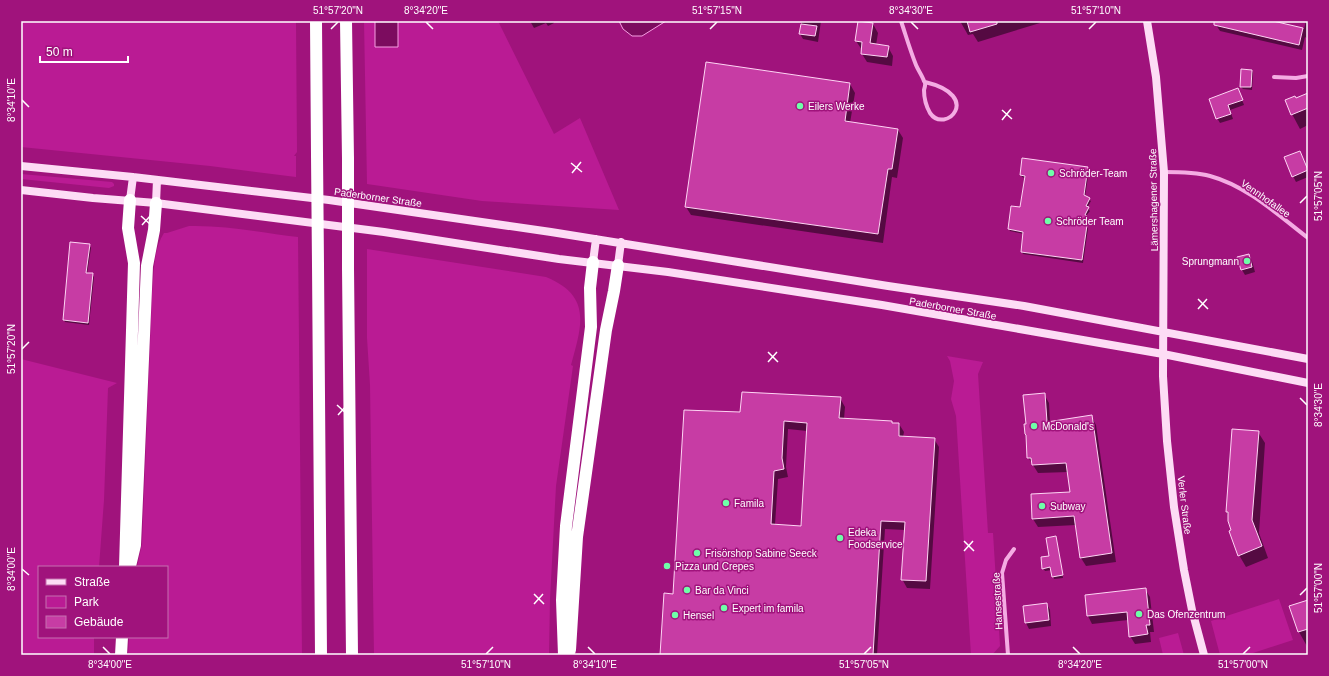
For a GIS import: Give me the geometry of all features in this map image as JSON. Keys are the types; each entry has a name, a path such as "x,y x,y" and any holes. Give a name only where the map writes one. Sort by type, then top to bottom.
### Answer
{"highway":[{"path":"316,21 321,655"},
{"path":"346,21 352,655"},
{"path":"125,566 134,263 128,228 130,200"},
{"path":"130,566 135,545 147,266 154,230 156,203"},
{"path":"564,655 562,600 566,526 591,327 590,288 594,262"},
{"path":"570,655 577,537 606,330 618,265"},
{"path":"121,655 122,638"}],"main road":[{"name":"Lämershagener Straße","path":"1147,21 1156,77 1164,172 1163,354"},
{"name":"Paderborner Straße","path":"21,166 133,177 337,201 621,242 888,286 1024,306 1163,331 1308,360"},
{"path":"130,200 133,177"},
{"path":"156,203 157,180"},
{"name":"Paderborner Straße","path":"21,190 156,203 384,232 559,259 668,272 882,305 1163,354 1308,383"},
{"path":"594,262 596,239"},
{"path":"618,265 621,242"},
{"name":"Verler Straße","path":"1163,354 1163,376 1174,507 1192,610 1204,655"}],"street":[{"path":"901,21 915,62 925,82 924,96 928,109 933,116 939,119 945,119 954,114 957,107 954,97 945,88 925,82"},
{"path":"1274,77 1296,78 1308,76"},
{"name":"Vennhofallee","path":"1164,172 1185,172 1210,176 1229,183 1258,200 1308,238"},
{"name":"Hansestraße","path":"1008,655 1002,573 1006,560 1014,549"}],"green space":[{"path":"21,21 296,21 297,152 294,156 296,156 296,177 210,166 21,147"},
{"path":"364,21 498,21 554,134 580,118 619,210 482,201 367,184"},
{"path":"21,174 112,182 114,186 109,188 21,179"},
{"path":"189,226 203,226 298,237 302,655 128,655 129,638 168,638 168,566 137,566 142,544 152,294 156,254 160,240 164,233"},
{"path":"367,249 546,277 561,285 571,293 577,303 580,313 580,325 571,365 573,366 556,486 550,599 549,655 374,655 370,385 367,338"},
{"path":"947,356 983,362 978,374 988,533 993,533 1000,646 992,655 971,655 956,416 951,399 954,381 950,361"},
{"path":"21,359 117,383 108,388 104,500 99,566 38,566 38,638 94,638 94,655 21,655"},
{"path":"1279,599 1293,640 1247,655 1220,655 1211,621"},
{"path":"1178,633 1184,655 1163,655 1159,638"}],"shaded area":[{"path":"375,21 398,21 398,47 375,47"},
{"path":"619,21 666,21 642,36 632,36 623,29"}],"building":[{"path":"858,21 873,23 870,43 889,46 887,57 861,54 862,42 855,41"},
{"path":"967,21 997,21 997,24 970,32"},
{"path":"1214,21 1273,21 1303,28 1299,45 1214,25"},
{"path":"801,24 817,26 815,36 799,34"},
{"path":"706,62 850,83 845,121 898,129 892,169 888,169 878,234 685,207"},
{"path":"1241,69 1252,70 1251,87 1240,87"},
{"path":"1238,88 1243,100 1228,105 1231,114 1216,119 1209,99"},
{"path":"1308,93 1308,108 1291,115 1285,100 1295,96 1296,98"},
{"path":"1300,151 1308,170 1292,177 1284,157"},
{"path":"1022,158 1088,167 1084,195 1090,198 1086,206 1089,207 1085,215 1087,216 1083,225 1087,225 1082,260 1021,252 1023,232 1008,229 1011,206 1020,207 1025,176 1020,175"},
{"path":"70,242 90,244 86,273 93,273 88,323 63,320"},
{"path":"1249,254 1252,267 1241,270 1237,257"},
{"path":"742,392 841,397 839,418 892,421 892,423 899,423 899,436 935,438 926,581 901,580 905,522 881,521 873,655 660,655 664,593 673,594 684,410 740,412","holes":["784,421 807,423 801,526 771,524 774,471 784,469 782,458"]},
{"path":"1045,393 1047,422 1092,415 1112,553 1080,558 1074,516 1032,519 1031,494 1070,492 1066,463 1032,465 1031,458 1027,458 1023,395"},
{"path":"1232,429 1259,431 1252,520 1262,546 1238,556 1229,531 1231,530 1228,521 1228,512 1226,512"},
{"path":"1056,536 1063,575 1052,577 1050,567 1042,569 1041,557 1049,556 1046,538"},
{"path":"1146,588 1150,625 1146,625 1148,634 1129,637 1127,612 1087,616 1085,595"},
{"path":"1308,600 1308,629 1298,632 1289,606"},
{"path":"1047,603 1049,620 1025,623 1023,606"}],"place":[{"name":"Eilers Werke","path":"800,106"},
{"name":"Schröder-Team","path":"1051,173"},
{"name":"Schröder Team","path":"1048,221"},
{"name":"Sprungmann","path":"1247,261"},
{"name":"McDonald's","path":"1034,426"},
{"name":"Famila","path":"726,503"},
{"name":"Subway","path":"1042,506"},
{"name":"Edeka Foodservice","path":"840,538"},
{"name":"Frisörshop Sabine Seeck","path":"697,553"},
{"name":"Pizza und Crepes","path":"667,566"},
{"name":"Bar da Vinci","path":"687,590"},
{"name":"Expert im famila","path":"724,608"},
{"name":"Das Ofenzentrum","path":"1139,614"},
{"name":"Hensel","path":"675,615"}]}
